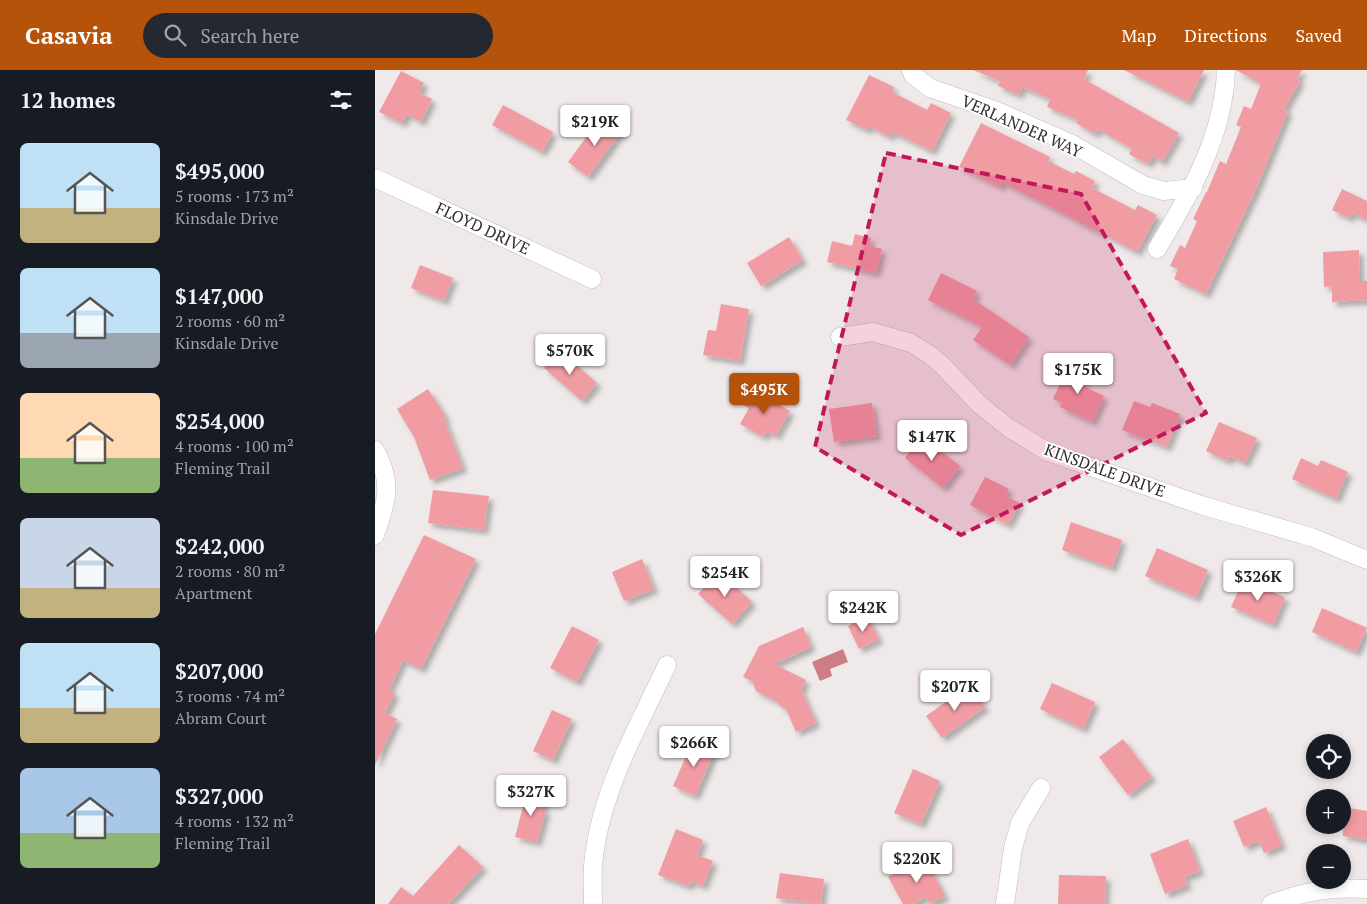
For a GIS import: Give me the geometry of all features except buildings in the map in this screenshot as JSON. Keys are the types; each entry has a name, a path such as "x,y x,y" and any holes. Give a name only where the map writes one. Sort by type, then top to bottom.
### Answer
{"street":[{"name":"VERLANDER WAY","path":"911,70 913,75 930,88 997,111 1071,144 1143,185 1164,191 1193,188"},
{"path":"1157,249 1193,188 1218,123 1225,90 1225,70"},
{"name":"FLOYD DRIVE","path":"375,178 591,278"},
{"name":"KINSDALE DRIVE","path":"840,337 873,332 911,343 930,355 980,405 1001,422 1048,452 1204,506 1311,537 1367,560"},
{"path":"375,450 383,464 387,502 375,535"},
{"path":"593,904 593,865 601,823 617,771 667,666"},
{"path":"1005,904 1011,856 1020,823 1041,788"},
{"path":"1271,904 1298,893 1326,888 1367,889"}],"highlighted area":[{"path":"886,153 1081,194 1206,413 961,535 815,447"}],"shaded area":[{"path":"843,649 848,662 830,669 832,676 820,681 812,662"}]}
